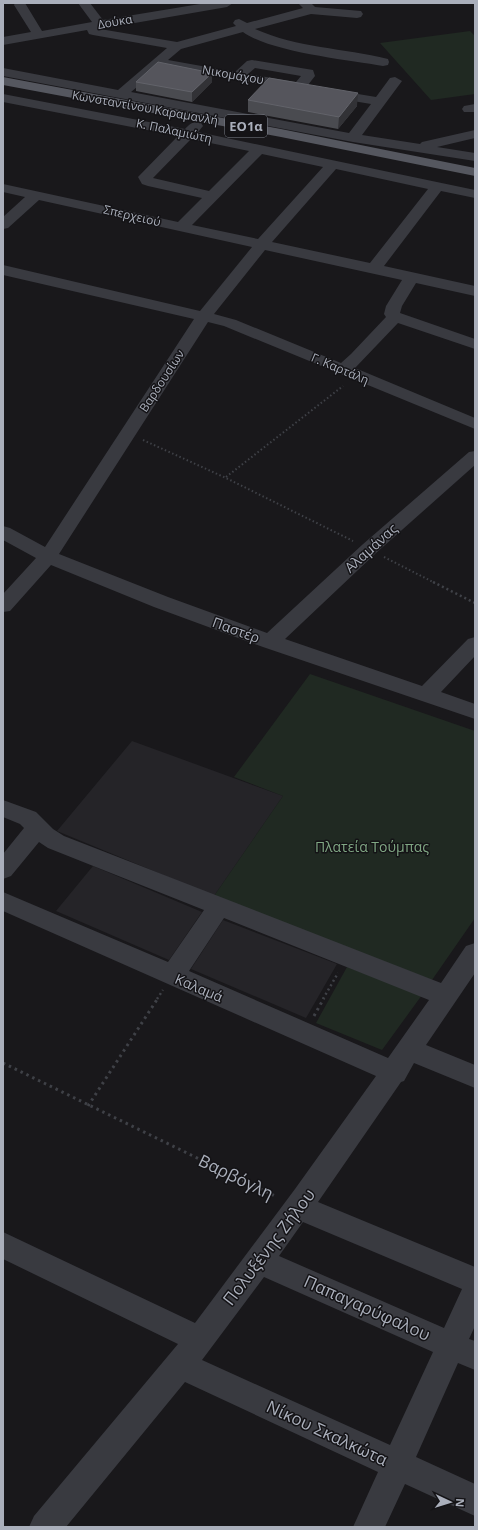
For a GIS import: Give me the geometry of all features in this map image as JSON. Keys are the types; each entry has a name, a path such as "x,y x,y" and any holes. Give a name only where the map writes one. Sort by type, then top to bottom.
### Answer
{"main road":[{"name":"Κωνσταντίνου Καραμανλή","path":"6,76 475,172"},
{"name":"Κωνσταντίνου Καραμανλή","path":"3,89 192,129 475,177"}],"street":[{"path":"84,3 100,25"},
{"path":"224,3 244,28 256,36 301,47 383,62"},
{"name":"Δούκα","path":"3,41 224,3"},
{"path":"20,5 39,35"},
{"path":"122,93 177,46 244,28 307,6 357,14"},
{"path":"85,27 94,31 177,46"},
{"path":"282,68 301,47"},
{"name":"Νικομάχου","path":"157,62 380,102"},
{"path":"238,76 252,64 282,68 308,74 299,87"},
{"name":"Κωνσταντίνου Καραμανλή","path":"6,76 47,80 353,138 475,157"},
{"path":"353,138 395,81"},
{"path":"257,93 267,82"},
{"name":"Κ. Παλαμιώτη","path":"3,98 88,114 192,129 258,149 475,194"},
{"path":"235,116 246,104"},
{"path":"192,129 145,177 147,181 153,183 212,196"},
{"path":"418,147 475,134"},
{"path":"181,227 258,149"},
{"name":"Βαρδουσίων","path":"3,606 48,556 204,316 261,245 333,164"},
{"path":"374,269 438,186"},
{"name":"Σπερχειού","path":"3,188 475,291"},
{"path":"3,225 36,195"},
{"name":"Γ. Καρτάλη","path":"3,270 204,316 253,332 475,424"},
{"path":"411,277 394,306 392,314 395,317 470,342 475,324"},
{"path":"349,373 357,358 395,317"},
{"name":"Αλαμάνας","path":"270,642 369,549 475,456"},
{"name":"Παστέρ","path":"3,532 48,556 114,584 270,642 475,712"},
{"path":"426,695 475,644"},
{"path":"3,808 28,818 37,828 56,842 446,996"},
{"path":"3,870 37,828"},
{"name":"Καλαμά","path":"3,901 395,1073"},
{"path":"172,976 219,907"},
{"name":"Πολυξένης Ζήλου","path":"45,1527 200,1340 395,1073 475,953"},
{"path":"410,1050 475,1077"},
{"path":"298,1207 475,1281"},
{"path":"3,1245 200,1340"},
{"name":"Παπαγαρύφαλου","path":"258,1261 463,1351"},
{"path":"369,1527 397,1465 463,1351 475,1293"},
{"name":"Νίκου Σκαλκώτα","path":"180,1365 475,1500"}],"path":[{"path":"226,478 349,373"},
{"path":"129,433 226,478 475,603"},
{"path":"304,1033 347,957"},
{"path":"88,1106 172,976"},
{"name":"Βαρβόγλη","path":"3,1063 88,1106 298,1207"}],"shaded area":[{"path":"132,741 283,796 214,896 57,831"},
{"path":"93,866 202,912 169,960 56,911"},
{"path":"223,920 337,964 306,1018 191,969"}],"green space":[{"path":"470,31 475,36 475,94 431,100 380,43"},
{"name":"Πλατεία Τούμπας","path":"310,674 475,731 475,918 432,980 214,896 283,796 234,777"},
{"path":"347,967 422,995 382,1050 316,1023"}],"building":[{"path":"158,62 212,73 192,92 136,82"},
{"path":"269,78 358,93 339,117 248,100"}]}
